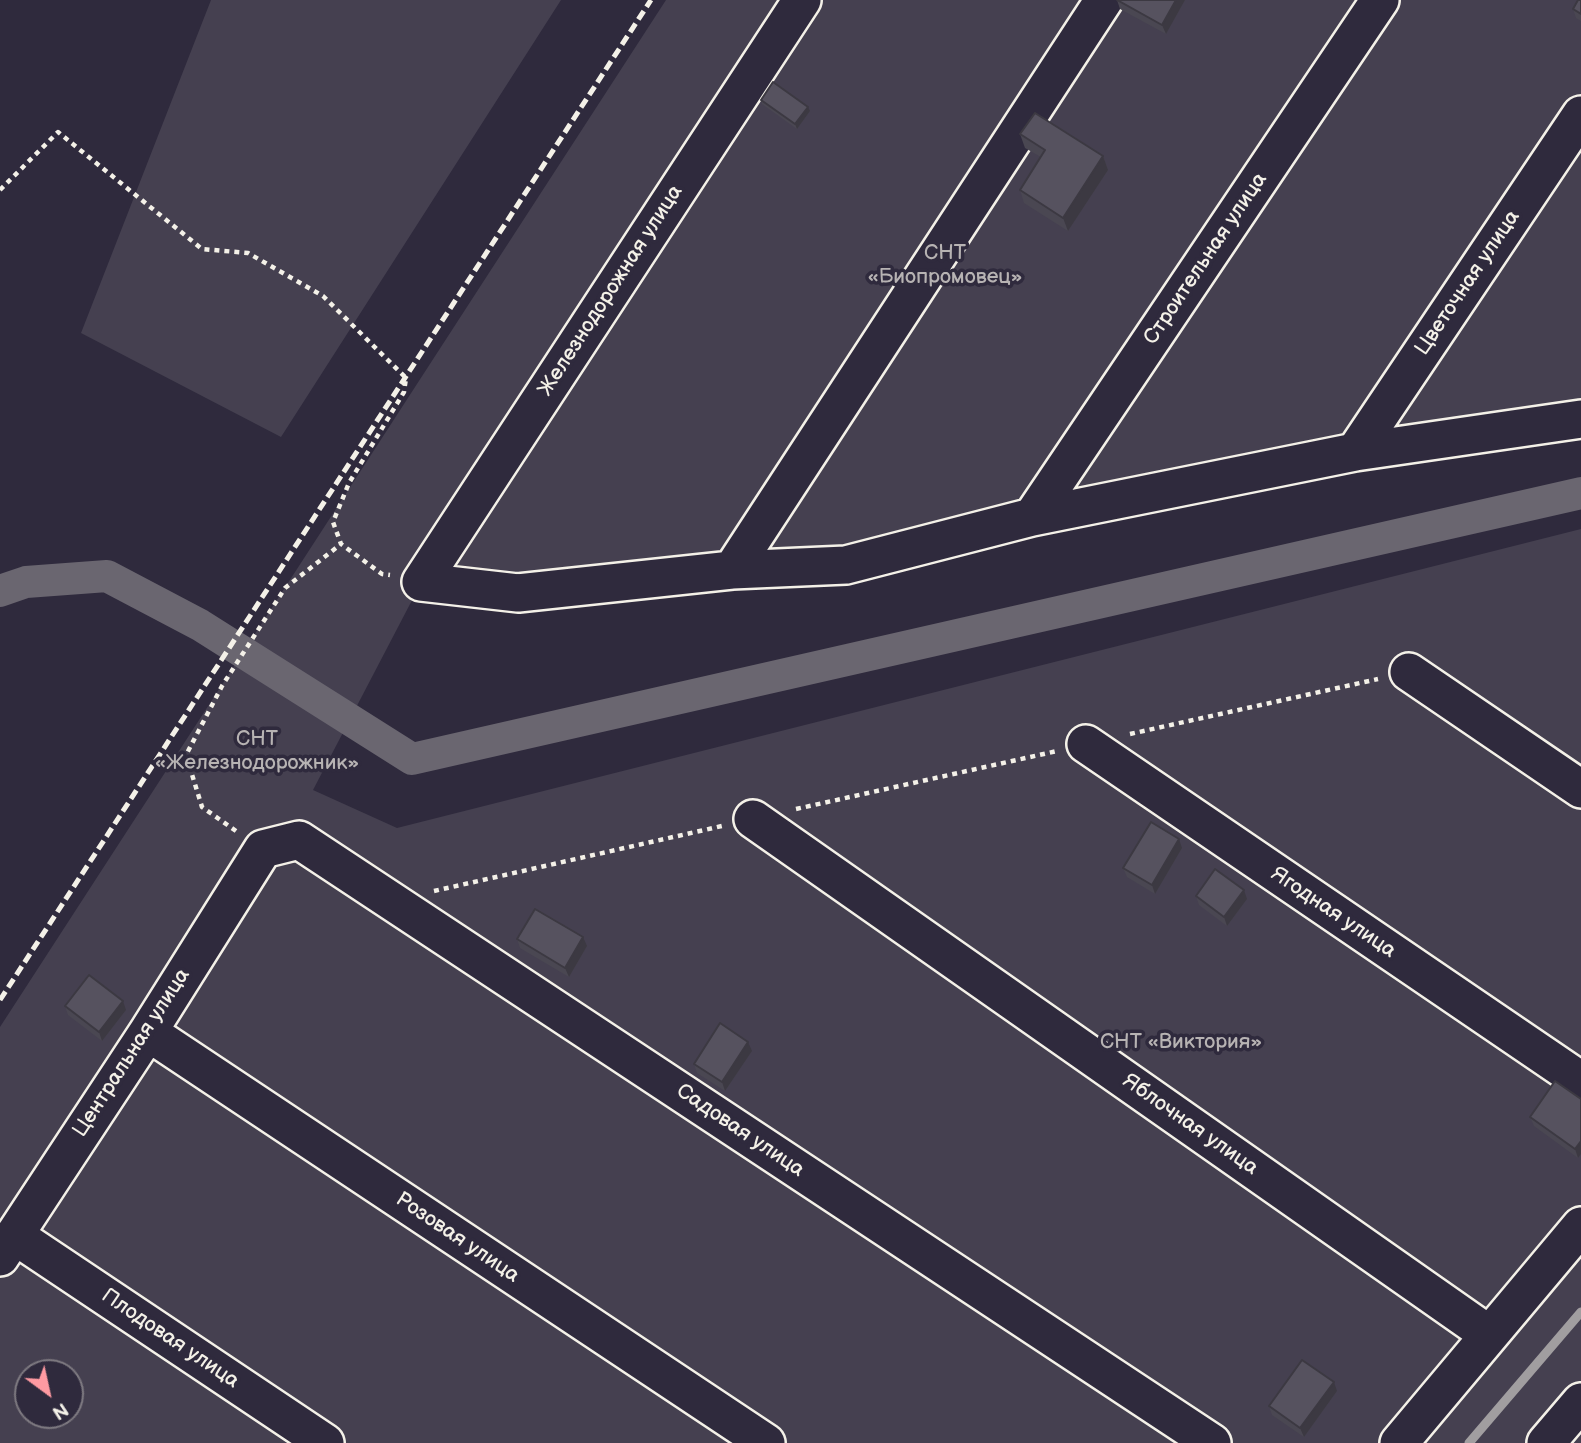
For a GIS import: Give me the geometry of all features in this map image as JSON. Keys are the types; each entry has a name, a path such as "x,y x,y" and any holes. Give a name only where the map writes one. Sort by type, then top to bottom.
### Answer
{"street":[{"name":"Железнодорожная улица","path":"421,582 802,0"},
{"path":"732,570 1104,0"},
{"name":"Строительная улица","path":"1032,517 1380,0"},
{"name":"Цветочная улица","path":"1355,452 1581,115"},
{"path":"421,582 518,593 732,570 846,565 1032,517 1355,452 1581,419"},
{"path":"1409,672 1581,789"},
{"name":"Ягодная улица","path":"1086,744 1581,1081"},
{"name":"Яблочная улица","path":"753,819 1488,1334"},
{"name":"Садовая улица","path":"263,849 299,840 1212,1443"},
{"name":"Центральная улица","path":"7,1246 148,1032 263,849"},
{"name":"Розовая улица","path":"148,1032 766,1443"},
{"path":"1399,1443 1581,1226"},
{"name":"Плодовая улица","path":"7,1246 325,1443"},
{"path":"1546,1443 1581,1402"}],"path":[{"path":"0,190 58,132 202,249 248,253 323,296 406,378 404,392 349,483 333,523 341,544 382,574 421,582"},
{"path":"263,849 202,807 186,755 222,686 285,588 341,544"},
{"path":"392,900 1409,672"}],"green space":[{"path":"211,0 561,0 281,437 81,333"},
{"name":"СНТ «Виктория»","path":"666,0 1581,0 1581,419 846,565 421,583 313,790 397,828 1581,529 1581,1443 0,1443 0,1027"}],"building":[{"path":"1117,0 1176,0 1162,25"},
{"path":"1578,0 1581,0 1581,14 1573,9"},
{"path":"773,82 808,107 795,124 761,100"},
{"path":"1035,113 1103,156 1063,218 1020,190 1045,150 1020,134"},
{"path":"1151,822 1179,839 1152,885 1123,868"},
{"path":"1215,869 1244,890 1224,917 1196,896"},
{"path":"535,909 583,937 565,968 517,939"},
{"path":"89,975 123,1001 99,1032 65,1006"},
{"path":"720,1023 748,1042 722,1082 694,1064"},
{"path":"1555,1081 1581,1099 1581,1141 1575,1149 1530,1117"},
{"path":"1302,1360 1334,1382 1300,1428 1269,1406"}],"waterway":[{"path":"0,591 26,582 107,576 200,625 412,759 1581,493"},
{"path":"1469,1443 1581,1312"}],"railway":[{"path":"0,1000 651,0"}],"park label":[{"name":"СНТ «Биопромовец»","path":"945,266"},
{"name":"СНТ «Железнодорожник»","path":"257,752"}]}
